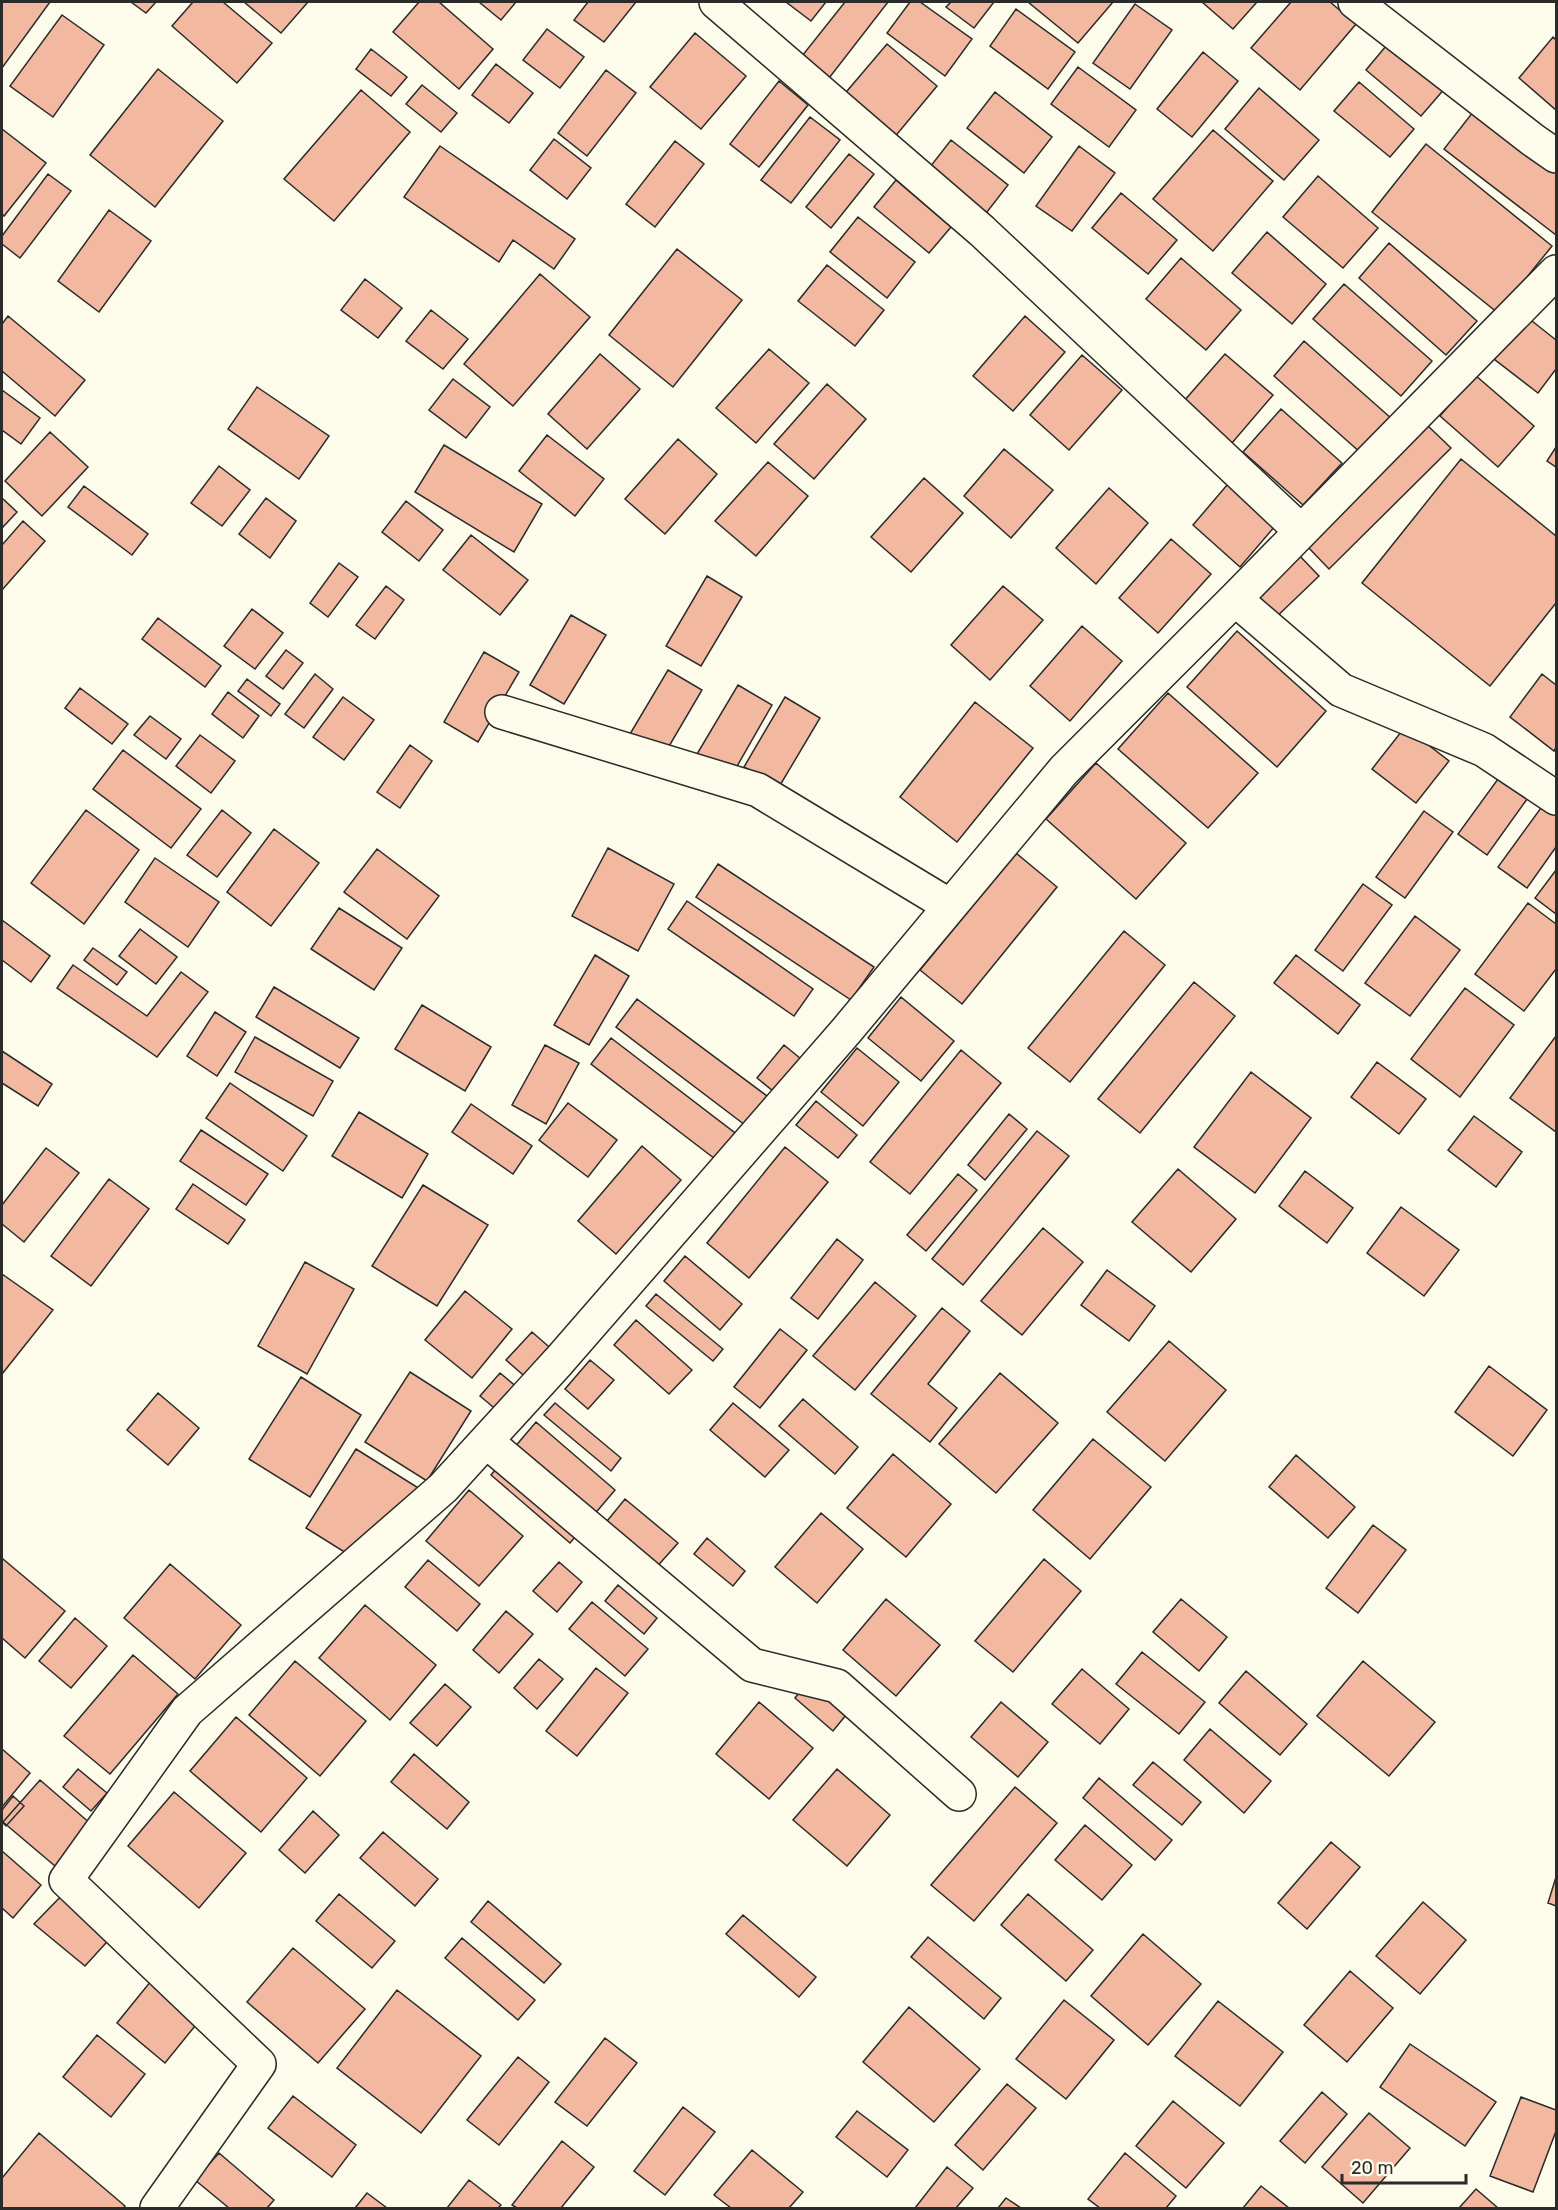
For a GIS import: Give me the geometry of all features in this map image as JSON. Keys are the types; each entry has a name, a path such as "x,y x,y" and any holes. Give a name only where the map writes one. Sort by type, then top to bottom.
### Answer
{"street":[{"path":"716,2 982,231 1301,531"},
{"path":"1356,2 1533,140 1557,156"},
{"path":"157,2208 259,2064 66,1880 188,1712 443,1488 567,1352 847,1030 1064,770 1557,272"},
{"path":"1235,599 1341,690 1484,750 1557,798"},
{"path":"502,712 758,790 950,906"},
{"path":"486,1441 752,1665 837,1686 960,1794"}],"building":[{"path":"2,2 50,2 2,68"},
{"path":"131,2 156,2 146,13"},
{"path":"193,2 223,2 272,43 237,83 172,26"},
{"path":"244,2 308,2 281,33"},
{"path":"419,2 439,2 493,49 459,89 393,32"},
{"path":"479,2 516,2 501,20"},
{"path":"588,2 636,2 604,42 574,20"},
{"path":"786,2 826,2 811,21"},
{"path":"845,2 888,2 826,82 798,61"},
{"path":"910,2 920,2 972,39 945,76 887,33"},
{"path":"951,2 994,2 974,28 946,7"},
{"path":"1028,2 1113,2 1078,43"},
{"path":"1202,2 1257,2 1233,29"},
{"path":"1291,2 1330,2 1356,24 1300,90 1251,48"},
{"path":"1135,4 1172,30 1130,89 1093,63"},
{"path":"1016,9 1075,52 1048,89 990,46"},
{"path":"62,15 104,45 53,117 10,86"},
{"path":"547,29 584,57 560,88 523,60"},
{"path":"695,33 746,76 701,129 650,87"},
{"path":"1553,37 1556,40 1556,110 1519,78"},
{"path":"1391,40 1446,87 1421,116 1366,70"},
{"path":"887,44 937,86 893,139 842,97"},
{"path":"371,49 407,77 391,96 356,69"},
{"path":"1203,52 1238,81 1192,137 1157,109"},
{"path":"496,64 533,93 509,123 472,95"},
{"path":"1078,67 1136,110 1109,147 1051,104"},
{"path":"158,69 223,121 155,207 90,155"},
{"path":"606,70 636,93 587,156 558,133"},
{"path":"779,81 808,105 759,167 730,144"},
{"path":"1359,82 1414,129 1390,157 1334,111"},
{"path":"422,85 457,113 441,132 406,104"},
{"path":"1259,88 1319,140 1284,180 1225,129"},
{"path":"361,90 410,132 334,221 284,179"},
{"path":"995,92 1052,137 1024,173 967,128"},
{"path":"1477,107 1556,168 1556,235 1444,149"},
{"path":"810,117 840,140 791,203 761,180"},
{"path":"2,129 46,163 4,216 2,214"},
{"path":"1213,130 1273,181 1213,251 1153,199"},
{"path":"554,139 591,168 567,199 530,170"},
{"path":"951,140 1008,185 980,221 923,176"},
{"path":"675,141 704,164 655,227 626,204"},
{"path":"1426,144 1552,246 1498,313 1372,212"},
{"path":"440,146 575,239 554,269 513,240 499,262 404,197"},
{"path":"1079,146 1115,173 1072,231 1036,206"},
{"path":"849,154 874,174 831,228 806,207"},
{"path":"48,174 71,191 20,258 2,244 2,236"},
{"path":"1318,176 1378,228 1343,268 1283,217"},
{"path":"896,180 951,227 929,253 874,207"},
{"path":"1121,193 1177,240 1148,274 1092,228"},
{"path":"109,210 151,241 99,312 58,281"},
{"path":"858,217 915,262 887,298 830,252"},
{"path":"1267,232 1326,284 1292,324 1232,273"},
{"path":"1389,243 1477,321 1446,355 1359,278"},
{"path":"677,249 742,300 673,387 609,335"},
{"path":"1181,258 1241,310 1206,350 1146,299"},
{"path":"827,265 884,310 855,346 798,301"},
{"path":"540,274 590,317 513,406 464,364"},
{"path":"365,279 402,308 378,338 341,310"},
{"path":"1344,284 1432,361 1401,396 1313,319"},
{"path":"431,310 468,339 443,369 406,341"},
{"path":"8,316 85,380 55,416 2,371 2,324"},
{"path":"1025,316 1065,352 1013,411 973,376"},
{"path":"1527,317 1556,340 1556,369 1538,393 1494,359"},
{"path":"1304,341 1392,419 1361,453 1274,376"},
{"path":"769,349 809,383 756,443 716,408"},
{"path":"600,354 640,389 587,449 548,414"},
{"path":"1225,354 1273,395 1232,443 1184,401"},
{"path":"1082,355 1122,390 1069,450 1030,415"},
{"path":"1475,375 1534,426 1498,467 1440,416"},
{"path":"453,379 490,407 466,438 429,410"},
{"path":"827,384 866,419 814,479 774,444"},
{"path":"257,387 329,436 299,479 228,429"},
{"path":"2,390 40,418 21,444 2,430"},
{"path":"1281,409 1342,463 1303,505 1243,452"},
{"path":"1427,425 1451,448 1329,569 1306,545"},
{"path":"50,432 88,467 42,516 5,481"},
{"path":"547,435 604,479 575,516 519,471"},
{"path":"678,439 717,474 665,534 625,499"},
{"path":"444,445 542,504 514,552 415,492"},
{"path":"1556,447 1556,467 1547,461"},
{"path":"1004,449 1053,490 1011,538 964,496"},
{"path":"1461,459 1556,536 1556,603 1490,686 1362,583"},
{"path":"768,462 808,496 756,556 715,521"},
{"path":"219,466 250,490 222,526 191,503"},
{"path":"924,478 963,513 911,572 871,537"},
{"path":"1233,478 1281,519 1240,567 1193,525"},
{"path":"84,486 148,534 132,555 68,507"},
{"path":"1109,488 1148,523 1096,584 1056,548"},
{"path":"2,498 17,512 2,528"},
{"path":"266,498 296,521 270,558 239,534"},
{"path":"406,501 443,530 419,561 382,532"},
{"path":"23,521 45,541 2,590 2,545"},
{"path":"471,535 528,580 500,615 443,570"},
{"path":"1171,539 1211,574 1158,633 1119,598"},
{"path":"1296,552 1319,576 1270,623 1247,600"},
{"path":"339,563 358,577 328,617 310,603"},
{"path":"707,576 742,597 701,666 666,646"},
{"path":"386,586 404,600 375,639 356,625"},
{"path":"1003,586 1043,620 990,680 951,645"},
{"path":"252,609 283,633 255,669 224,646"},
{"path":"571,615 606,635 564,704 530,685"},
{"path":"158,618 221,666 205,687 142,639"},
{"path":"1082,626 1122,661 1070,721 1030,686"},
{"path":"1237,631 1326,711 1277,767 1187,687"},
{"path":"286,650 303,663 283,689 266,676"},
{"path":"484,652 519,672 478,742 444,722"},
{"path":"668,670 702,690 661,760 627,739"},
{"path":"315,674 333,689 304,728 285,714"},
{"path":"1542,674 1556,685 1556,747 1554,751 1510,717"},
{"path":"247,679 280,704 271,716 238,691"},
{"path":"738,685 772,705 732,775 697,754"},
{"path":"80,688 128,724 112,744 65,708"},
{"path":"228,692 259,716 243,738 212,714"},
{"path":"1168,693 1258,773 1208,828 1118,749"},
{"path":"343,697 374,720 344,760 313,737"},
{"path":"785,697 820,718 779,787 744,767"},
{"path":"975,702 1033,748 957,842 900,797"},
{"path":"150,716 181,739 166,759 134,735"},
{"path":"1405,727 1449,761 1416,803 1372,769"},
{"path":"200,735 235,761 211,793 176,766"},
{"path":"410,745 432,761 400,808 377,792"},
{"path":"123,750 201,809 171,848 93,789"},
{"path":"1096,763 1186,843 1136,899 1046,819"},
{"path":"1506,768 1535,788 1487,855 1458,834"},
{"path":"1546,801 1556,809 1556,847 1527,888 1498,867"},
{"path":"86,810 139,850 84,924 31,883"},
{"path":"222,810 251,833 217,877 187,855"},
{"path":"1424,811 1453,832 1405,898 1376,877"},
{"path":"274,829 319,863 271,926 227,892"},
{"path":"608,848 674,884 638,951 572,916"},
{"path":"377,849 439,896 407,939 344,892"},
{"path":"1016,853 1057,887 962,1004 920,970"},
{"path":"155,858 219,902 188,947 125,902"},
{"path":"718,864 874,967 851,1000 696,897"},
{"path":"1556,870 1556,914 1535,898"},
{"path":"1363,884 1392,905 1343,971 1315,950"},
{"path":"687,901 813,989 794,1016 668,929"},
{"path":"1528,903 1556,924 1556,969 1524,1011 1475,974"},
{"path":"339,908 402,948 374,990 311,949"},
{"path":"1415,916 1460,950 1410,1016 1365,983"},
{"path":"2,920 50,956 31,982 2,960"},
{"path":"140,929 177,957 156,984 119,956"},
{"path":"1124,931 1165,965 1070,1082 1028,1048"},
{"path":"93,948 127,972 117,985 84,960"},
{"path":"595,955 629,976 589,1045 554,1025"},
{"path":"1296,955 1360,1005 1338,1034 1274,983"},
{"path":"73,965 147,1016 181,972 208,992 157,1057 57,988"},
{"path":"1194,982 1235,1016 1140,1133 1098,1099"},
{"path":"274,987 359,1038 340,1068 256,1017"},
{"path":"1465,988 1514,1025 1460,1097 1411,1059"},
{"path":"901,997 954,1041 921,1081 868,1038"},
{"path":"637,999 771,1099 749,1128 616,1027"},
{"path":"422,1005 491,1047 465,1091 395,1049"},
{"path":"215,1012 246,1032 217,1076 187,1056"},
{"path":"1556,1036 1556,1132 1510,1098"},
{"path":"255,1037 333,1081 313,1116 235,1072"},
{"path":"611,1038 739,1136 719,1162 591,1064"},
{"path":"545,1045 579,1063 546,1124 512,1105"},
{"path":"784,1045 806,1063 779,1096 757,1078"},
{"path":"857,1048 899,1082 863,1126 821,1092"},
{"path":"961,1050 1001,1083 910,1194 870,1162"},
{"path":"2,1051 52,1084 38,1106 2,1083"},
{"path":"1377,1062 1426,1099 1399,1134 1351,1097"},
{"path":"1251,1072 1311,1118 1255,1193 1194,1147"},
{"path":"230,1083 307,1136 283,1171 206,1118"},
{"path":"816,1101 857,1135 838,1158 796,1125"},
{"path":"568,1103 617,1140 588,1177 539,1140"},
{"path":"471,1104 532,1146 513,1174 452,1132"},
{"path":"359,1112 428,1154 402,1198 332,1156"},
{"path":"1009,1114 1027,1129 985,1180 968,1165"},
{"path":"1474,1116 1522,1152 1496,1187 1448,1150"},
{"path":"201,1130 268,1174 246,1205 180,1161"},
{"path":"1037,1131 1069,1156 963,1285 932,1259"},
{"path":"642,1146 681,1180 616,1254 578,1221"},
{"path":"785,1147 828,1182 749,1278 707,1243"},
{"path":"46,1148 79,1173 24,1242 2,1224 2,1205"},
{"path":"1178,1169 1236,1219 1191,1272 1132,1222"},
{"path":"1305,1171 1353,1208 1327,1243 1279,1206"},
{"path":"958,1174 977,1190 926,1251 907,1235"},
{"path":"109,1179 149,1209 91,1286 51,1256"},
{"path":"193,1184 245,1220 228,1244 176,1209"},
{"path":"423,1185 488,1225 437,1306 372,1266"},
{"path":"1401,1207 1459,1250 1424,1296 1367,1253"},
{"path":"1043,1228 1083,1262 1022,1335 981,1301"},
{"path":"837,1239 863,1260 818,1319 791,1298"},
{"path":"685,1256 742,1304 720,1330 664,1281"},
{"path":"305,1262 354,1289 307,1374 258,1346"},
{"path":"1107,1270 1155,1306 1129,1341 1081,1305"},
{"path":"2,1274 53,1310 2,1374"},
{"path":"875,1282 916,1316 855,1390 813,1356"},
{"path":"465,1291 512,1329 472,1378 425,1340"},
{"path":"656,1294 723,1349 713,1361 646,1306"},
{"path":"942,1308 970,1331 928,1384 957,1408 930,1442 871,1394"},
{"path":"636,1320 692,1370 669,1394 614,1345"},
{"path":"780,1329 807,1350 760,1408 734,1387"},
{"path":"532,1332 555,1352 530,1381 506,1360"},
{"path":"1169,1341 1226,1390 1165,1461 1107,1412"},
{"path":"590,1360 614,1380 588,1409 565,1389"},
{"path":"1489,1366 1547,1410 1513,1456 1455,1412"},
{"path":"410,1372 471,1411 427,1481 365,1442"},
{"path":"500,1373 518,1388 499,1412 480,1396"},
{"path":"1000,1373 1058,1423 996,1493 939,1444"},
{"path":"301,1377 361,1415 310,1497 249,1459"},
{"path":"158,1393 199,1428 168,1465 127,1430"},
{"path":"803,1399 858,1447 835,1474 779,1426"},
{"path":"555,1403 621,1458 611,1471 544,1415"},
{"path":"733,1403 789,1450 765,1477 710,1430"},
{"path":"536,1422 615,1490 570,1543 491,1475"},
{"path":"1093,1439 1151,1487 1090,1559 1033,1510"},
{"path":"356,1449 420,1489 370,1568 306,1528"},
{"path":"893,1454 951,1504 906,1557 847,1508"},
{"path":"1296,1455 1355,1507 1328,1538 1269,1487"},
{"path":"469,1490 523,1536 479,1586 426,1541"},
{"path":"625,1499 678,1543 654,1570 603,1526"},
{"path":"821,1513 863,1549 817,1603 775,1567"},
{"path":"1373,1525 1406,1550 1358,1613 1326,1588"},
{"path":"707,1538 745,1571 733,1586 694,1554"},
{"path":"3,1559 65,1611 25,1658 2,1638"},
{"path":"1044,1559 1081,1591 1013,1672 975,1641"},
{"path":"428,1560 480,1604 457,1631 405,1587"},
{"path":"559,1562 582,1582 557,1612 533,1591"},
{"path":"170,1564 241,1625 195,1679 124,1618"},
{"path":"618,1585 657,1618 644,1634 605,1601"},
{"path":"886,1599 940,1645 896,1696 843,1650"},
{"path":"1181,1599 1227,1637 1199,1671 1153,1632"},
{"path":"592,1602 648,1649 625,1676 569,1629"},
{"path":"365,1605 436,1665 390,1720 319,1658"},
{"path":"506,1611 533,1634 499,1673 473,1650"},
{"path":"75,1618 107,1646 71,1688 39,1661"},
{"path":"1142,1652 1205,1702 1179,1734 1116,1684"},
{"path":"133,1655 178,1694 110,1774 64,1736"},
{"path":"539,1659 563,1679 537,1709 514,1688"},
{"path":"295,1661 366,1721 320,1776 249,1715"},
{"path":"1363,1661 1435,1722 1389,1776 1317,1716"},
{"path":"596,1668 628,1693 577,1756 546,1731"},
{"path":"1082,1669 1129,1709 1100,1744 1052,1704"},
{"path":"1246,1671 1307,1724 1280,1755 1219,1703"},
{"path":"807,1683 846,1715 833,1731 795,1698"},
{"path":"445,1684 471,1707 437,1746 410,1723"},
{"path":"759,1702 813,1748 769,1799 716,1754"},
{"path":"1001,1702 1048,1742 1018,1777 971,1737"},
{"path":"236,1717 307,1778 261,1832 190,1771"},
{"path":"1210,1729 1271,1781 1244,1813 1184,1760"},
{"path":"2,1749 30,1773 2,1807"},
{"path":"414,1754 469,1802 447,1829 391,1782"},
{"path":"1153,1762 1201,1802 1182,1825 1133,1785"},
{"path":"78,1769 107,1793 91,1811 63,1787"},
{"path":"837,1769 890,1815 847,1866 793,1820"},
{"path":"1099,1778 1172,1840 1155,1860 1083,1798"},
{"path":"40,1780 91,1824 55,1866 3,1822"},
{"path":"1015,1787 1057,1823 974,1921 931,1885"},
{"path":"174,1792 246,1853 199,1908 128,1846"},
{"path":"13,1796 24,1806 6,1826 2,1822 2,1810"},
{"path":"313,1811 339,1835 305,1873 279,1850"},
{"path":"1085,1825 1132,1865 1102,1900 1055,1860"},
{"path":"383,1832 438,1879 415,1906 360,1858"},
{"path":"1331,1842 1360,1867 1307,1929 1278,1903"},
{"path":"2,1851 41,1885 13,1918 2,1908"},
{"path":"1556,1877 1556,1906 1548,1903"},
{"path":"68,1889 115,1933 85,1966 34,1924"},
{"path":"339,1894 395,1941 372,1968 316,1921"},
{"path":"1028,1894 1093,1950 1066,1981 1001,1925"},
{"path":"488,1901 561,1964 544,1983 471,1922"},
{"path":"1423,1902 1466,1940 1420,1994 1376,1956"},
{"path":"743,1915 816,1977 799,1997 726,1934"},
{"path":"1143,1934 1201,1984 1148,2045 1091,1996"},
{"path":"928,1937 1001,1998 984,2019 911,1957"},
{"path":"462,1938 535,2000 518,2020 445,1958"},
{"path":"293,1948 365,2009 318,2063 247,2002"},
{"path":"1350,1971 1393,2008 1347,2062 1304,2025"},
{"path":"151,1981 199,2021 165,2063 117,2023"},
{"path":"397,1990 481,2056 421,2133 337,2068"},
{"path":"1064,2000 1114,2040 1066,2099 1016,2059"},
{"path":"1218,2001 1283,2052 1240,2106 1175,2056"},
{"path":"909,2007 980,2069 934,2122 863,2062"},
{"path":"97,2035 145,2074 111,2117 63,2077"},
{"path":"605,2038 637,2063 587,2126 555,2102"},
{"path":"1410,2044 1496,2102 1465,2146 1380,2087"},
{"path":"518,2057 549,2082 499,2145 467,2120"},
{"path":"1007,2084 1036,2108 983,2170 955,2145"},
{"path":"1322,2092 1347,2114 1305,2163 1280,2141"},
{"path":"293,2096 356,2145 332,2177 268,2128"},
{"path":"1521,2097 1556,2110 1556,2131 1533,2192 1490,2176"},
{"path":"1173,2101 1224,2143 1186,2188 1136,2146"},
{"path":"683,2107 715,2132 665,2195 634,2171"},
{"path":"857,2111 908,2150 887,2177 836,2137"},
{"path":"1369,2113 1410,2148 1363,2203 1322,2167"},
{"path":"39,2133 125,2206 123,2208 2,2208 2,2178"},
{"path":"562,2141 594,2167 561,2208 517,2208 512,2205"},
{"path":"752,2150 803,2192 789,2208 731,2208 714,2195"},
{"path":"219,2153 274,2200 267,2208 229,2208 195,2180"},
{"path":"1125,2153 1176,2196 1166,2208 1100,2208 1088,2199"},
{"path":"947,2167 973,2188 956,2208 915,2208"},
{"path":"469,2180 501,2205 498,2208 447,2208"},
{"path":"1261,2186 1289,2208 1243,2208"},
{"path":"1476,2189 1498,2208 1459,2208"},
{"path":"367,2193 387,2208 355,2208"},
{"path":"1006,2198 1021,2208 998,2208"}]}
